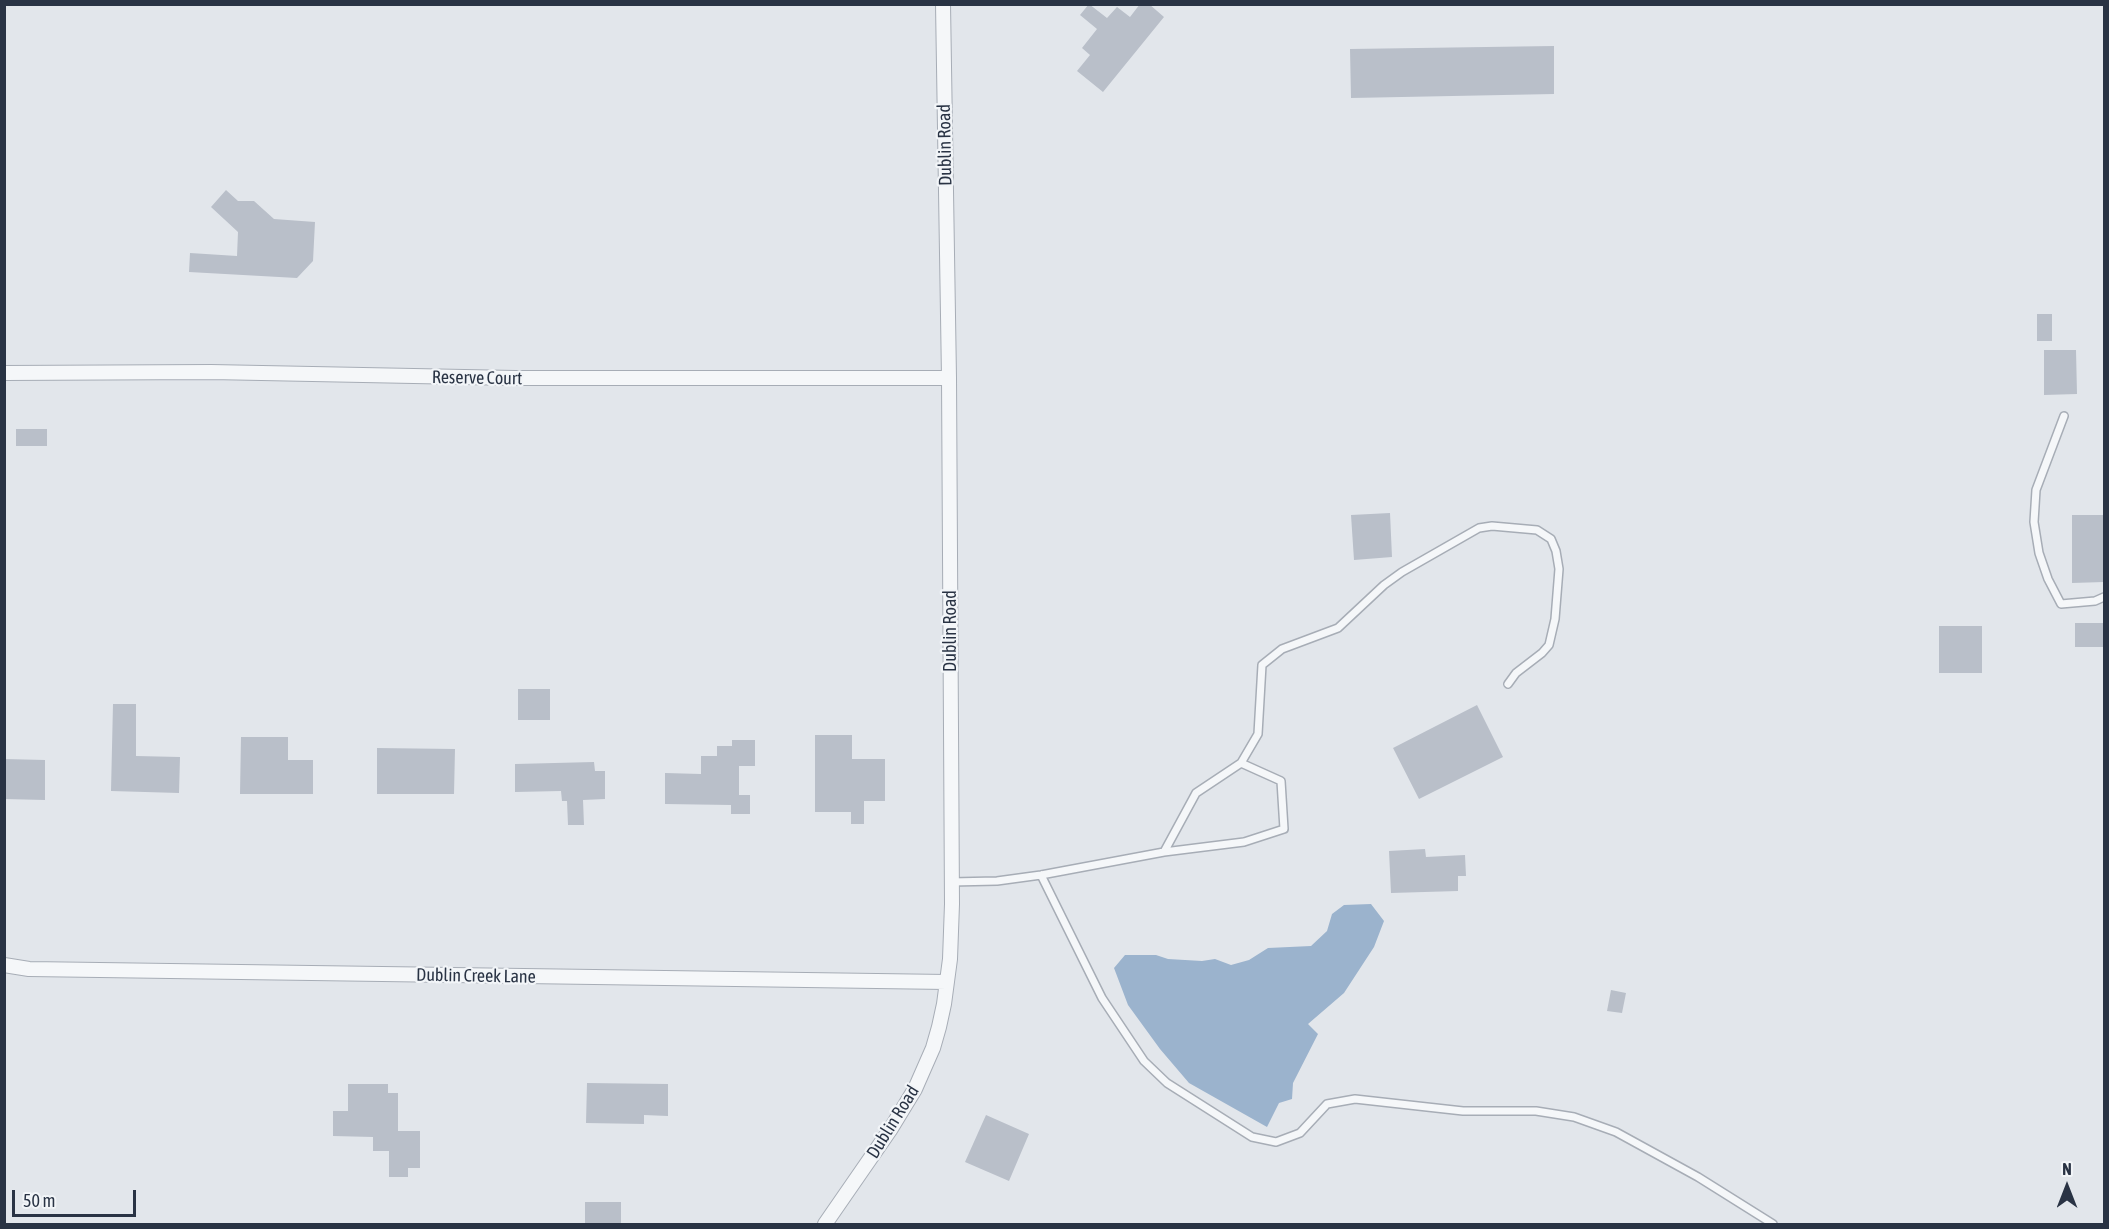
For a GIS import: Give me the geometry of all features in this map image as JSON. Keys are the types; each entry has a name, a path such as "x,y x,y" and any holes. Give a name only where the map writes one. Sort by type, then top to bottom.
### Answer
{"street":[{"name":"Dublin Road","path":"825,1224 890,1130 915,1089 933,1048 947,982 951,930 949,378 943,4"},
{"name":"Reserve Court","path":"4,373 211,372 538,379 949,378"},
{"name":"Dublin Creek Lane","path":"4,964 29,969 947,982"}],"lane":[{"path":"2064,416 2036,490 2034,522 2039,553 2048,579 2061,604 2095,601 2104,597"},
{"path":"1164,852 1196,793 1241,763 1258,734 1262,665 1282,649 1338,628 1402,572 1479,528 1492,526 1537,530 1551,539 1556,550 1558,568 1555,619 1549,645 1516,673 1508,684"},
{"path":"951,882 997,881 1041,875 1164,852 1244,842 1284,829 1281,781 1241,763"},
{"path":"1041,875 1102,998 1144,1061 1167,1083 1252,1137 1276,1142 1300,1133 1327,1104 1355,1099 1463,1111 1536,1111 1574,1117 1616,1132 1698,1177 1773,1224"}],"water":[{"path":"1371,904 1384,921 1374,947 1344,993 1308,1024 1318,1034 1293,1083 1292,1099 1279,1103 1267,1127 1189,1083 1160,1049 1128,1005 1114,968 1125,955 1156,955 1168,959 1202,961 1215,959 1231,965 1249,960 1268,948 1311,946 1327,931 1332,914 1344,905"}],"building":[{"path":"1089,4 1107,18 1117,7 1130,17 1140,4 1149,4 1164,17 1103,92 1077,71 1090,55 1082,48 1097,29 1080,15"},
{"path":"1554,46 1554,94 1351,98 1350,49"},
{"path":"226,190 238,201 254,201 274,219 315,222 313,261 297,278 189,272 190,253 237,256 238,232 211,207"},
{"path":"2037,314 2052,314 2052,341 2037,341"},
{"path":"2044,350 2076,350 2077,394 2044,395"},
{"path":"16,429 47,429 47,446 16,446"},
{"path":"1390,513 1392,557 1354,560 1351,515"},
{"path":"2072,515 2104,515 2104,582 2072,583"},
{"path":"2075,623 2103,623 2103,647 2075,647"},
{"path":"1939,626 1982,626 1982,673 1939,673"},
{"path":"518,689 550,689 550,720 518,720"},
{"path":"113,704 136,704 136,756 180,757 179,793 111,791"},
{"path":"1477,705 1503,757 1419,799 1393,748"},
{"path":"815,735 852,735 852,759 885,759 885,801 864,801 864,824 851,824 851,812 815,812"},
{"path":"241,737 288,737 288,760 313,760 313,794 240,794"},
{"path":"732,740 755,740 755,766 739,766 739,795 750,795 750,814 731,814 731,805 665,804 665,773 701,774 701,756 717,756 717,746 732,746"},
{"path":"377,748 455,749 454,794 377,794"},
{"path":"4,759 45,760 45,800 4,799"},
{"path":"594,762 595,771 605,771 605,799 583,800 584,825 568,825 567,801 562,801 561,791 515,792 515,764"},
{"path":"1425,849 1426,857 1465,855 1466,876 1458,876 1458,891 1391,893 1389,851"},
{"path":"1611,990 1626,993 1622,1013 1607,1011"},
{"path":"587,1083 668,1084 668,1116 644,1115 644,1124 586,1123"},
{"path":"348,1084 388,1084 388,1093 398,1093 398,1131 420,1131 420,1168 408,1168 408,1177 389,1177 389,1151 373,1151 373,1137 333,1136 333,1111 348,1111"},
{"path":"986,1115 1029,1134 1009,1181 965,1162"},
{"path":"585,1202 621,1202 621,1224 585,1224"}]}
